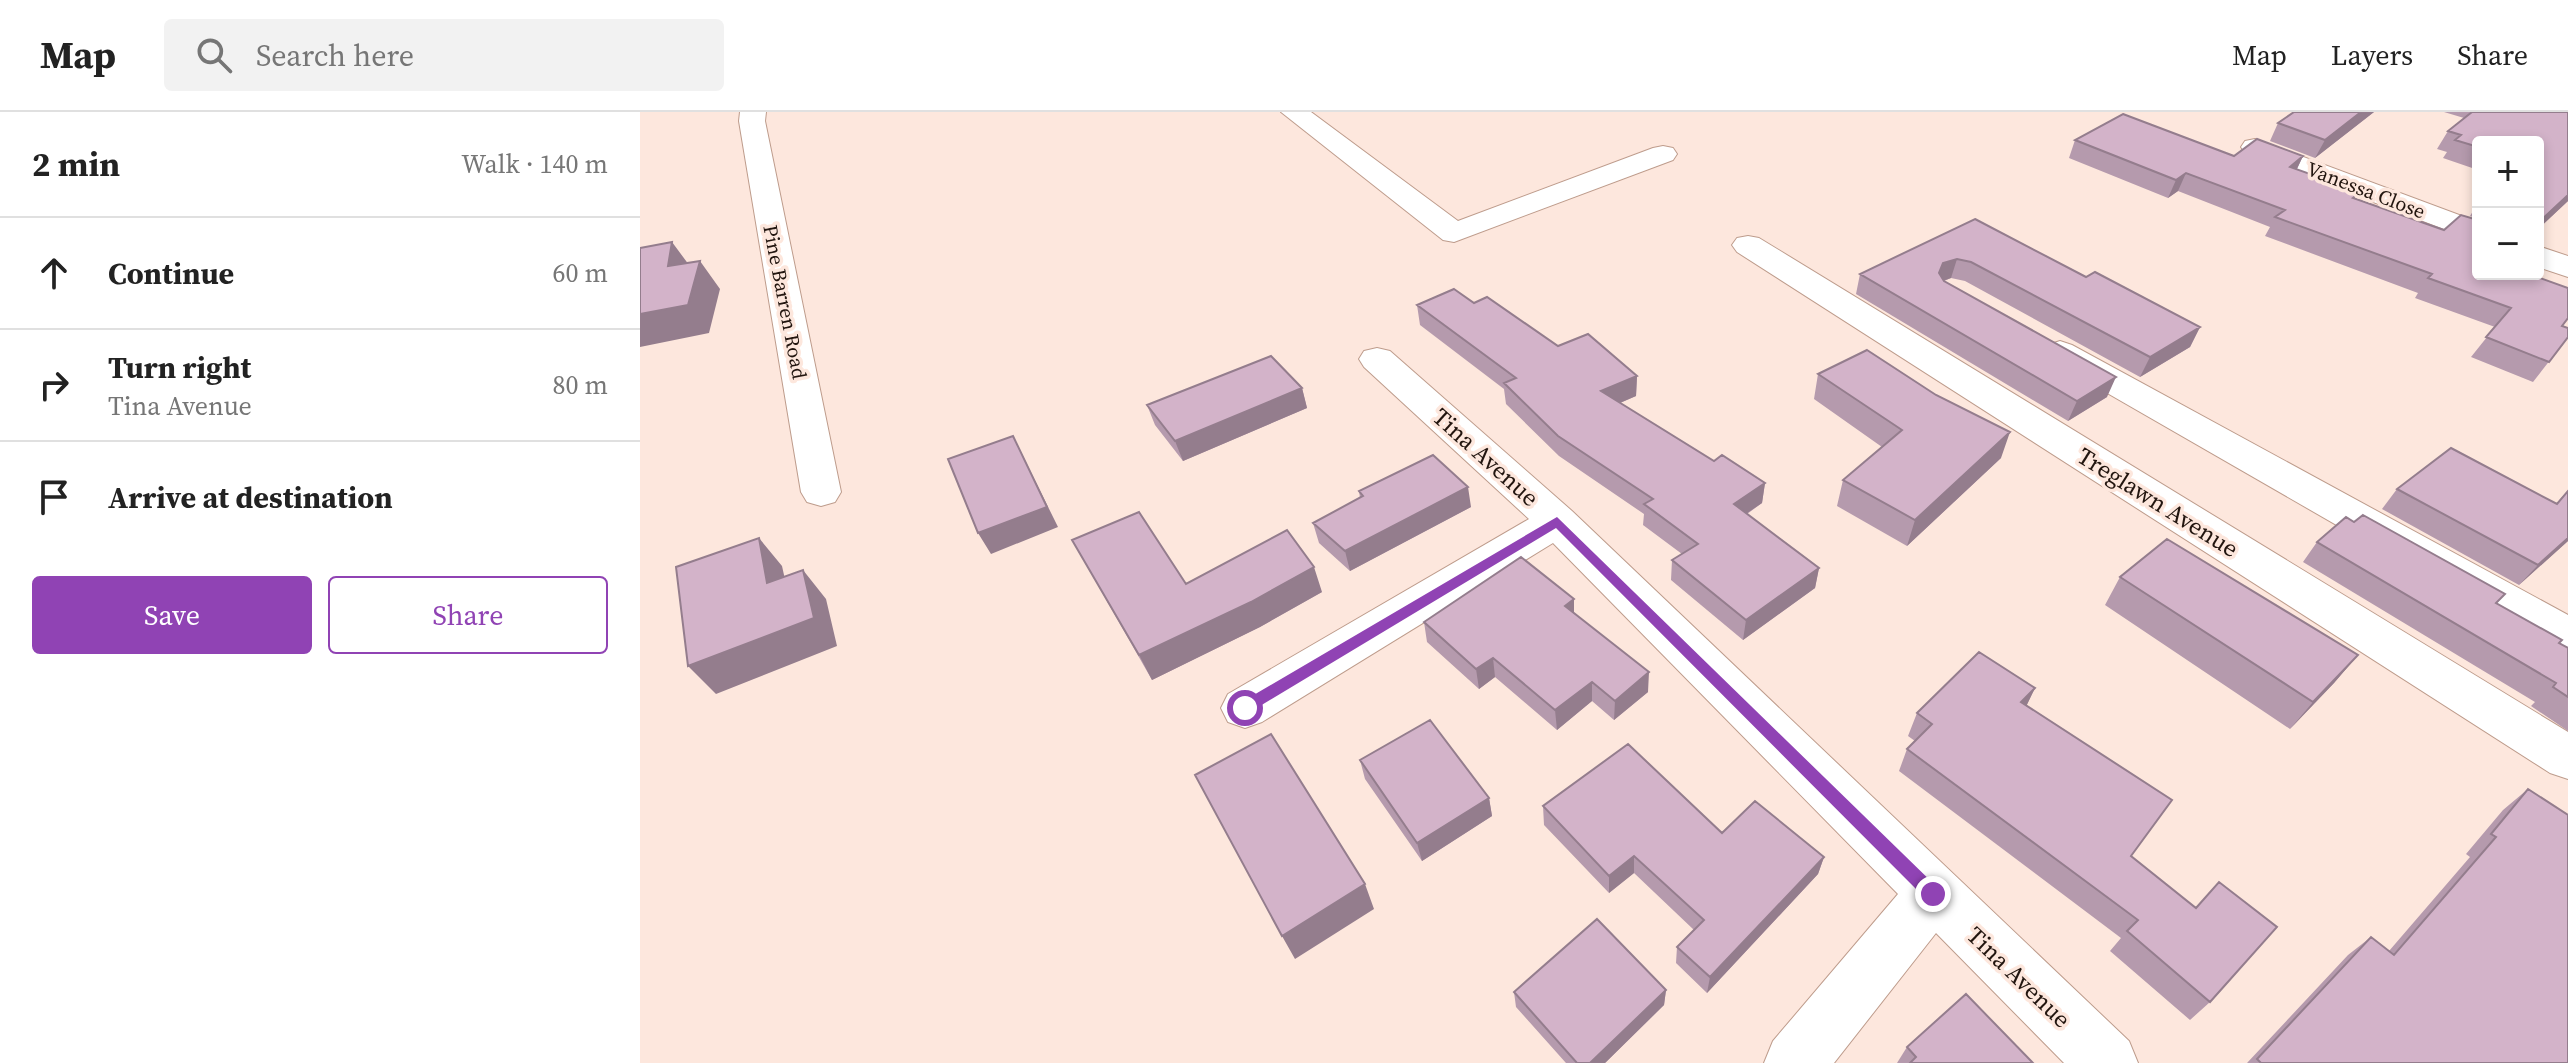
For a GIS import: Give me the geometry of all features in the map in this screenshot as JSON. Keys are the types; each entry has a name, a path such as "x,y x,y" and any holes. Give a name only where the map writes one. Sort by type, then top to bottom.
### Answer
{"street":[{"name":"Pine Barren Road","path":"753,112 752,121 821,492"},
{"path":"1294,112 1454,233 1663,154"},
{"name":"Vanessa Close","path":"2255,147 2472,231"},
{"name":"Treglawn Avenue","path":"1748,245 2568,758"},
{"path":"2544,258 2568,267"},
{"path":"2034,337 2568,636"},
{"name":"Tina Avenue","path":"1377,359 1557,521 2107,1063"},
{"path":"1245,708 1557,521"},
{"path":"1795,1063 1933,894"}],"building":[{"path":"2294,112 2361,112 2325,140 2278,123"},
{"path":"2472,112 2568,112 2568,195 2544,217 2544,136 2472,136 2472,145 2455,140 2461,135 2448,131"},
{"path":"2123,114 2234,156 2257,139 2303,156 2290,167 2361,192 2353,198 2444,230 2461,215 2472,218 2472,280 2544,279 2568,288 2568,318 2562,326 2568,328 2568,337 2549,362 2486,337 2511,308 2428,278 2432,274 2275,217 2285,210 2186,173 2176,180 2075,140"},
{"path":"1975,219 2086,277 2095,272 2200,327 2150,357 1971,262 1957,259 1943,263 1939,273 1944,281 2116,377 2077,401 1860,274"},
{"path":"672,242 668,266 700,261 688,305 640,314 640,248"},
{"path":"1454,289 1474,303 1487,297 1558,346 1588,334 1637,376 1601,391 1714,461 1722,455 1765,483 1734,504 1819,568 1746,620 1672,560 1698,544 1644,504 1653,499 1558,436 1504,383 1516,378 1417,305"},
{"path":"1867,350 1936,395 2010,432 1915,520 1843,480 1902,430 1818,374"},
{"path":"1271,356 1302,388 1175,441 1147,405"},
{"path":"1013,436 1047,507 978,533 948,459"},
{"path":"2451,448 2557,504 2568,491 2568,538 2538,565 2397,489"},
{"path":"1433,455 1468,487 1345,551 1313,523 1363,496 1359,491"},
{"path":"1139,512 1186,584 1287,530 1314,567 1251,602 1139,655 1072,540"},
{"path":"2363,515 2505,594 2496,603 2562,640 2559,643 2568,648 2568,697 2553,687 2556,683 2317,542 2346,517 2354,522"},
{"path":"759,538 767,583 803,570 814,618 688,666 676,567"},
{"path":"2167,539 2358,655 2313,702 2120,577"},
{"path":"1521,557 1574,599 1565,606 1649,672 1615,701 1592,682 1555,710 1493,658 1476,669 1424,622"},
{"path":"1979,652 2035,688 2021,702 2172,800 2131,856 2196,908 2219,882 2277,927 2210,1002 2127,931 2138,920 1907,749 1932,724 1917,713"},
{"path":"1430,720 1489,798 1417,843 1360,760"},
{"path":"1271,734 1365,884 1282,936 1195,775"},
{"path":"1628,744 1722,833 1755,801 1824,857 1710,977 1677,947 1704,920 1634,856 1609,876 1543,806"},
{"path":"2528,789 2568,815 2568,1063 2261,1063 2257,1059 2371,937 2394,955 2496,837 2491,834"},
{"path":"1597,919 1666,990 1590,1063 1577,1063 1514,992"},
{"path":"1966,994 2033,1063 1910,1063 1916,1057 1907,1047"}],"route":[{"path":"1245,708 1557,521 1933,894"}]}
